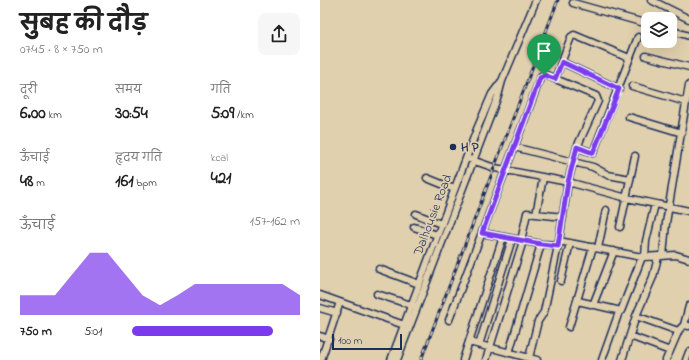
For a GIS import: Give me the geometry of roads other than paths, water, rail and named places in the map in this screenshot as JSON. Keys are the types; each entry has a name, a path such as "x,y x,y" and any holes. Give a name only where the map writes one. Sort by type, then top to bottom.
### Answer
{"street":[{"name":"Dalhousie Road","path":"397,360 414,307 473,161 498,96 502,81 536,0"},
{"path":"651,0 662,7 689,19"},
{"path":"662,7 664,0"},
{"path":"573,3 641,22"},
{"path":"677,32 689,36"},
{"path":"555,79 571,37 575,35 629,58"},
{"path":"577,147 593,153 638,37"},
{"path":"646,56 689,67"},
{"path":"562,62 619,89"},
{"path":"449,320 541,76 546,75 598,98 577,147 568,182 559,243 544,312 537,324 533,359 512,356 469,342"},
{"name":"Dalhousie Road","path":"391,360 404,325 414,307 419,284 466,158 492,94 502,81"},
{"path":"622,360 636,316 660,256 682,133 687,116 686,102 689,85"},
{"path":"632,86 686,102"},
{"path":"629,117 682,133"},
{"path":"514,147 593,167 608,175 630,179"},
{"path":"620,227 635,156"},
{"path":"466,158 505,170 568,182 627,198 689,211"},
{"path":"427,178 454,189"},
{"path":"536,214 543,178"},
{"path":"602,360 619,312 622,310 644,257 646,241 655,204"},
{"path":"569,327 596,248 606,210"},
{"path":"486,360 522,241 527,213 563,217"},
{"path":"416,214 441,224"},
{"path":"414,227 437,235"},
{"path":"482,233 541,244 570,243 644,257 676,255 689,259"},
{"path":"463,360 503,237"},
{"path":"479,345 512,239"},
{"path":"561,281 570,243"},
{"path":"512,356 541,244"},
{"path":"593,305 614,251"},
{"path":"378,269 419,284"},
{"path":"320,294 404,325"},
{"path":"377,294 414,307"},
{"path":"578,301 619,312"},
{"path":"321,360 340,302"},
{"path":"666,360 678,332 686,325 689,306"},
{"path":"320,308 336,313"},
{"path":"636,316 678,332"},
{"path":"320,336 329,339"},
{"path":"630,336 670,351"},
{"path":"686,360 689,352"}],"railway":[{"path":"421,360 558,0"}],"place":[{"name":"H P","path":"453,147"}]}
